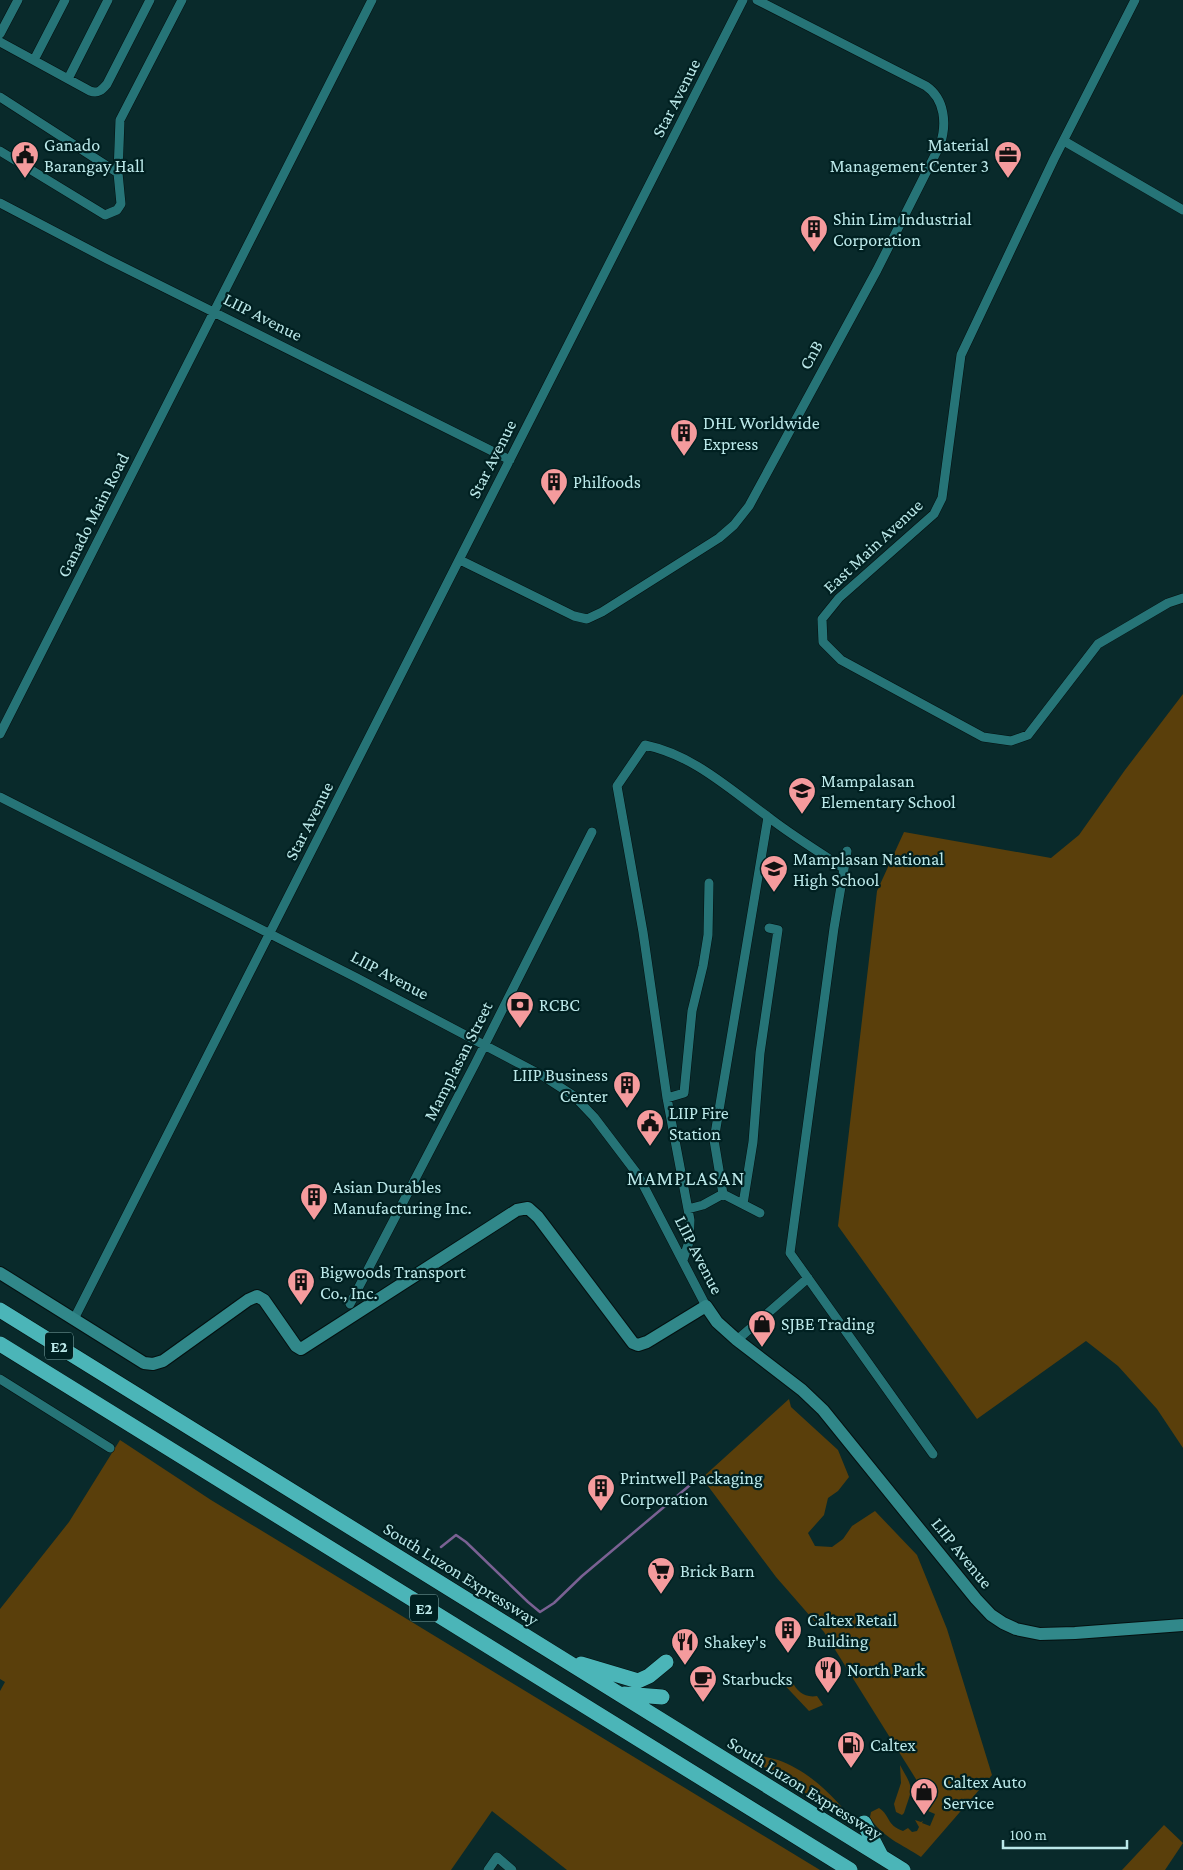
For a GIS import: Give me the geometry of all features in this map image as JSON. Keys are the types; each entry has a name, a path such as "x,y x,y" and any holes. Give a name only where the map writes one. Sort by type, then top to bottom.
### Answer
{"highway":[{"name":"South Luzon Expressway","path":"0,1310 903,1870"},
{"name":"E2","path":"0,1344 850,1870"},
{"path":"560,1658 638,1681 649,1676 666,1662"},
{"path":"619,1694 662,1697"},
{"path":"864,1823 881,1858"}],"street":[{"path":"0,34 18,0"},
{"path":"34,60 65,0"},
{"path":"68,79 108,0"},
{"path":"0,42 90,91 100,92 107,84 150,0"},
{"path":"0,151 105,215 117,210 121,204 118,173 120,120 182,0"},
{"name":"Ganado Main Road","path":"0,734 372,0"},
{"name":"Star Avenue","path":"74,1319 744,0"},
{"name":"CnB","path":"460,560 574,616 587,619 602,612 719,538 734,526 749,506 876,270 940,145 944,124 941,104 934,93 926,86 757,0"},
{"name":"East Main Avenue","path":"1135,0 1054,159 961,355 942,498 934,514 839,598 822,619 823,642 840,660 983,738 1011,741 1028,735 1098,644 1168,603 1183,598"},
{"path":"0,97 118,173"},
{"path":"1064,141 1183,210"},
{"name":"LIIP Avenue","path":"0,203 107,259 510,460"},
{"path":"683,1260 689,1242 690,1220 617,786 645,745 656,747 688,760 706,770 768,817 844,868"},
{"name":"LIIP Avenue","path":"0,797 485,1045 543,1076 574,1096 594,1117 638,1175 706,1306 717,1322 737,1340 802,1390 823,1410 972,1595 998,1620 1016,1629 1049,1634 1183,1625"},
{"path":"723,1194 714,1140 768,817"},
{"name":"Mamplasan Street","path":"350,1304 485,1045 592,832"},
{"path":"847,851 790,1253 933,1454"},
{"path":"668,1098 684,1093 692,1011 708,935 709,883"},
{"path":"743,1204 753,1142 760,1053 778,930 769,928"},
{"path":"723,1194 760,1213"},
{"path":"688,1209 703,1205 723,1194"},
{"path":"0,1273 139,1361 153,1364 163,1360 248,1300 257,1296 266,1302 296,1346 299,1349 303,1349 517,1210 524,1208 530,1209 536,1214 633,1343 638,1345 647,1342 706,1306"},
{"path":"737,1340 808,1278"},
{"path":"0,1379 110,1448"},
{"path":"488,1870 497,1857 512,1870"}],"shaded area":[{"path":"1183,694 1183,1448 1157,1409 1118,1366 1086,1341 977,1419 838,1226 877,891 904,832 1051,858 1079,835 1125,770"},
{"path":"789,1399 791,1407 838,1450 849,1477 838,1491 828,1498 824,1515 808,1533 815,1546 832,1547 843,1539 852,1526 875,1511 917,1555 947,1629 992,1775 921,1857 892,1840 874,1824 870,1817 871,1812 879,1808 894,1826 903,1831 908,1828 912,1832 917,1831 919,1827 915,1820 923,1821 922,1823 930,1826 935,1814 928,1811 927,1813 925,1812 926,1810 920,1807 924,1798 919,1784 824,1632 776,1577 702,1478"},
{"path":"120,1440 211,1500 820,1870 567,1870 492,1811 451,1870 0,1870 0,1691 5,1682 0,1679 0,1609 69,1522"},
{"path":"776,1676 792,1681 796,1688 805,1695 817,1696 823,1705 809,1711"},
{"path":"739,1751 778,1760 801,1771 832,1797 858,1827"},
{"path":"900,1765 911,1788 902,1815 896,1812 894,1804 901,1783"},
{"path":"1164,1825 1183,1843 1165,1870 1122,1870"}],"waterway":[{"path":"441,1547 456,1535 466,1542 540,1612 554,1603 582,1576 702,1475"}],"place":[{"name":"Ganado Barangay Hall","path":"25,179"},
{"name":"Material Management Center 3","path":"1008,179"},
{"name":"Shin Lim Industrial Corporation","path":"814,253"},
{"name":"DHL Worldwide Express","path":"684,457"},
{"name":"Philfoods","path":"554,506"},
{"name":"Mampalasan Elementary School","path":"802,815"},
{"name":"Mamplasan National High School","path":"774,893"},
{"name":"RCBC","path":"520,1029"},
{"name":"LIIP Business Center","path":"627,1109"},
{"name":"LIIP Fire Station","path":"650,1147"},
{"name":"Asian Durables Manufacturing Inc.","path":"314,1221"},
{"name":"Bigwoods Transport Co., Inc.","path":"301,1306"},
{"name":"SJBE Trading","path":"762,1348"},
{"name":"Printwell Packaging Corporation","path":"601,1512"},
{"name":"Brick Barn","path":"661,1595"},
{"name":"Caltex Retail Building","path":"788,1654"},
{"name":"Shakey's","path":"685,1666"},
{"name":"North Park","path":"828,1694"},
{"name":"Starbucks","path":"703,1703"},
{"name":"Caltex","path":"851,1769"},
{"name":"Caltex Auto Service","path":"924,1816"}],"district":[{"name":"MAMPLASAN","path":"686,1178"}]}
